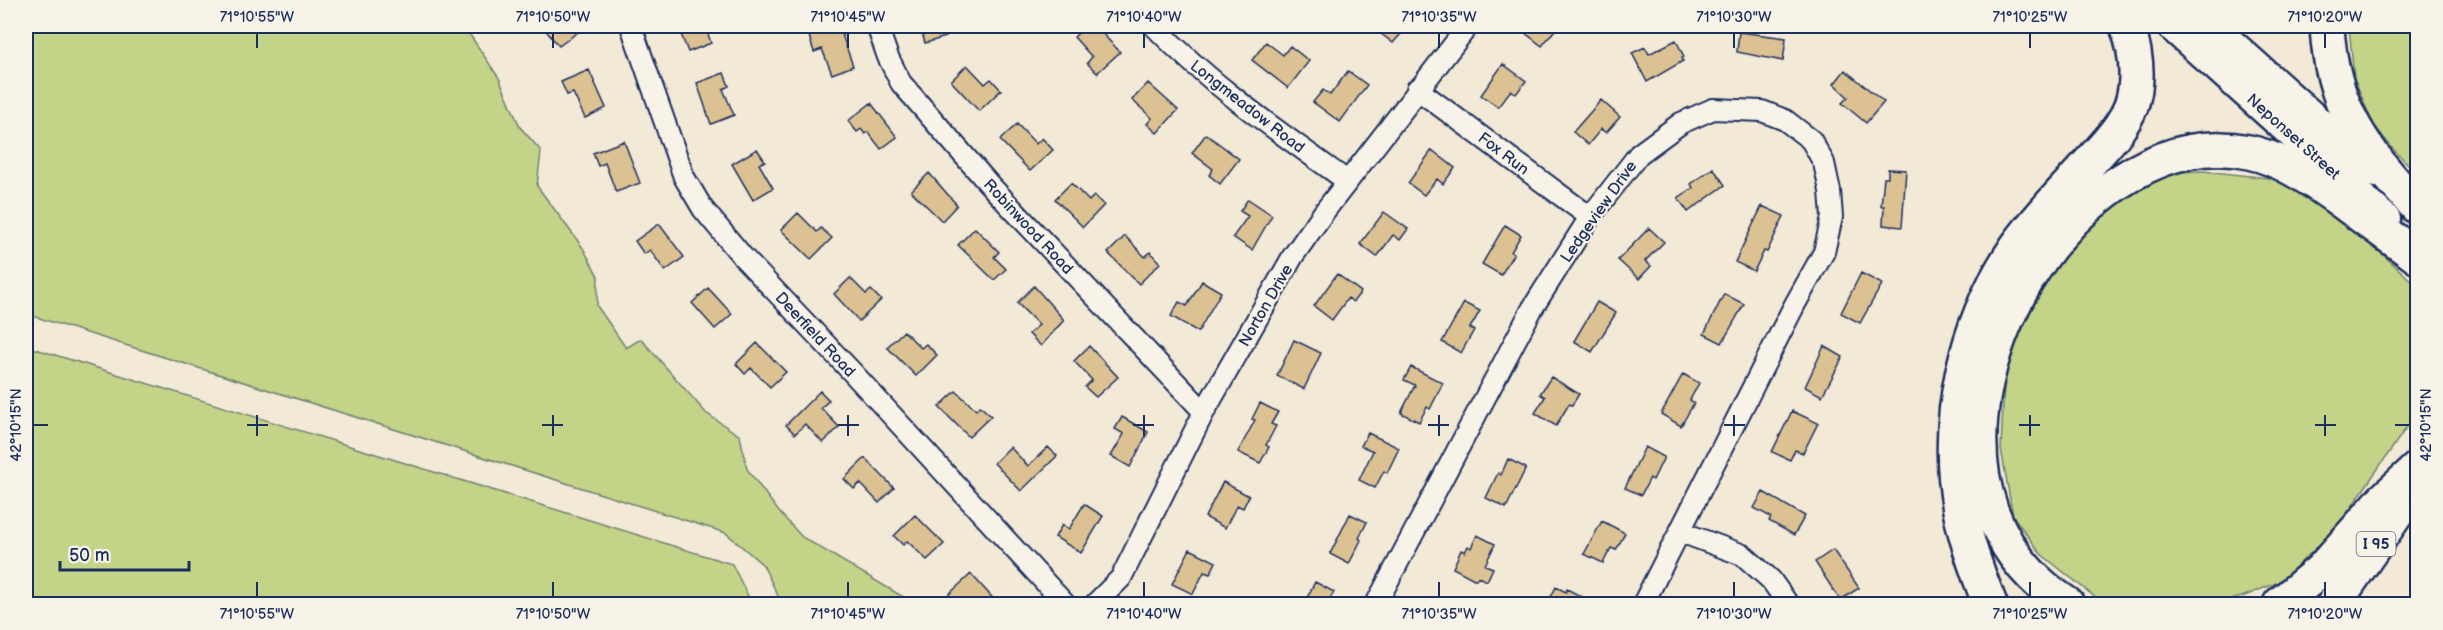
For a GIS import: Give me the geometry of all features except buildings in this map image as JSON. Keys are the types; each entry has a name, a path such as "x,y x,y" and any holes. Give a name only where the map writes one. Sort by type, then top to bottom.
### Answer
{"highway":[{"path":"1990,604 1966,536 1956,483 1955,428 1964,368 1982,310 2013,252 2110,140 2128,112 2133,97 2136,70 2127,26"},
{"path":"2326,26 2332,73 2352,125 2383,169 2418,209"},
{"path":"2067,604 2034,577 2006,540 1985,486 1980,439 1982,403 1987,379 2006,319 2037,263 2069,223 2114,186 2158,160 2204,149 2239,150 2273,159 2304,175 2418,256"},
{"path":"2280,604 2321,570 2383,500 2418,468"},
{"name":"I 95","path":"2334,604 2418,483"}],"main road":[{"name":"Neponset Street","path":"2171,26 2418,246"},
{"name":"Neponset Street","path":"2212,26 2418,209"}],"street":[{"name":"Deerfield Road","path":"631,26 684,177 703,209 743,257 860,380 1065,604"},
{"name":"Robinwood Road","path":"877,26 888,57 901,83 988,183 1204,412"},
{"name":"Longmeadow Road","path":"1154,26 1181,54 1249,111 1347,181"},
{"name":"Norton Drive","path":"1095,604 1121,578 1204,412 1293,256 1347,181 1468,26"},
{"name":"Fox Run","path":"1418,88 1590,217"},
{"name":"Ledgeview Drive","path":"1376,604 1532,309 1590,217 1639,154 1681,123 1713,109 1762,111 1785,120 1811,140 1824,163 1832,217 1824,252 1794,306 1643,604"},
{"path":"1681,532 1743,555 1771,580 1788,604"}],"green space":[{"path":"26,26 464,26 499,78 520,127 541,151 537,186 583,248 598,276 597,306 626,348 641,339 706,413 740,436 747,469 779,512 802,537 915,604 782,604 763,565 726,533 26,314"},
{"path":"2349,26 2417,26 2417,173 2393,149 2373,124 2354,78"},
{"path":"2203,171 2279,179 2365,238 2417,286 2417,412 2346,515 2318,546 2281,581 2242,597 2215,604 2116,604 2100,601 2041,554 2013,516 2001,449 2005,360 2039,282 2090,222 2156,173"},
{"path":"26,346 732,564 752,604 26,604"}]}
